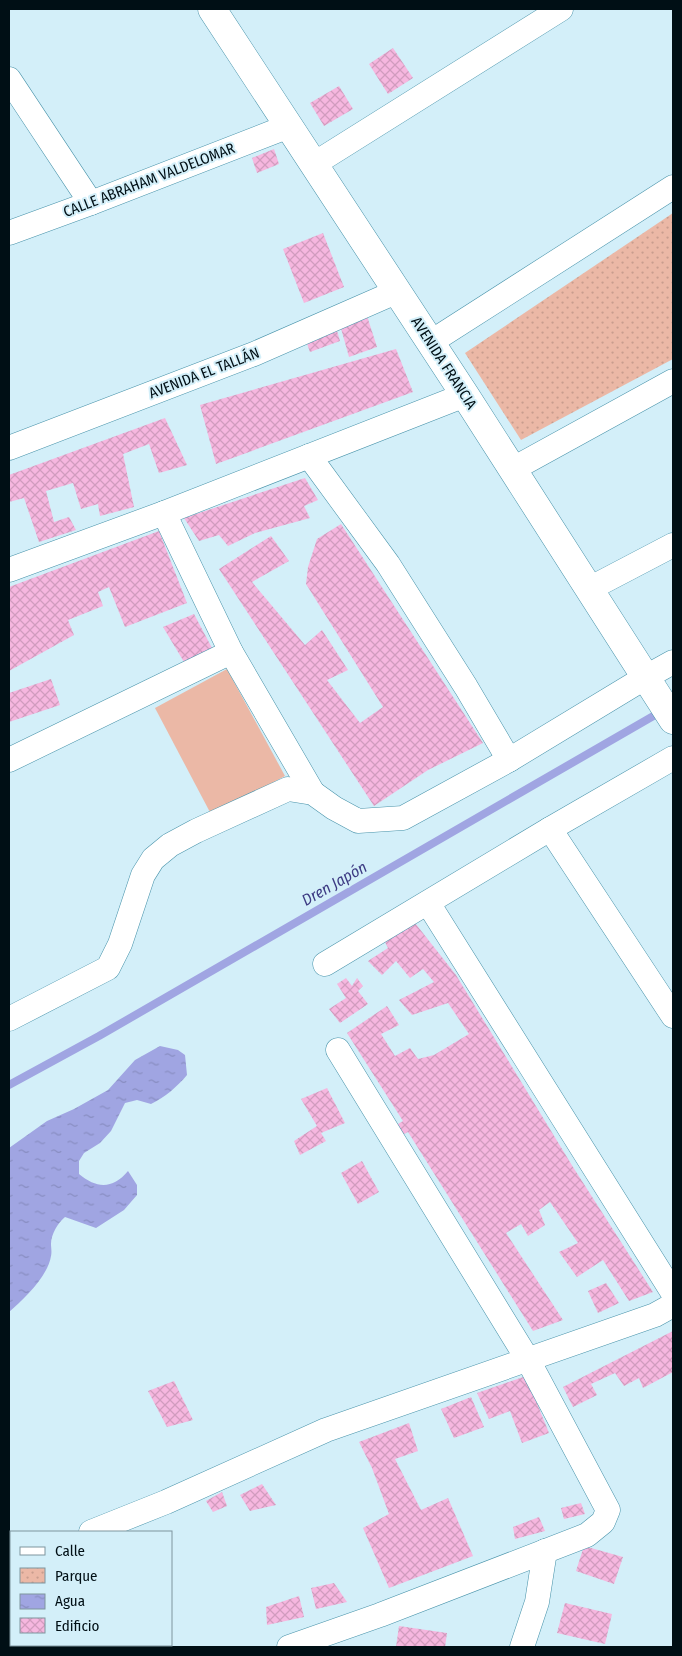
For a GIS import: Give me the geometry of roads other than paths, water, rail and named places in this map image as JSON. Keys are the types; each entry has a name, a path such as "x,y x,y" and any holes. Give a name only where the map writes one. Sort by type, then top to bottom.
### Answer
{"street":[{"name":"AVENIDA FRANCIA","path":"212,9 465,395 673,720"},
{"path":"314,164 561,9"},
{"path":"9,79 91,203"},
{"name":"CALLE ABRAHAM VALDELOMAR","path":"9,233 289,126"},
{"path":"430,342 673,187"},
{"name":"AVENIDA EL TALLÁN","path":"9,448 254,354 398,292"},
{"path":"512,469 673,381"},
{"path":"9,570 164,513 465,395"},
{"path":"308,456 388,564 509,760"},
{"path":"164,513 231,652 313,793 334,808 358,821 403,818 649,682 673,662"},
{"path":"590,589 673,545"},
{"path":"9,760 231,652"},
{"path":"326,964 550,829 673,758"},
{"path":"9,1020 108,968 120,944 143,875 153,859 170,845 196,831 288,789 313,793"},
{"path":"550,829 673,1016"},
{"path":"428,903 673,1293"},
{"path":"289,1647 349,1636 545,1551 587,1535 603,1522 608,1510 528,1360 338,1050"},
{"path":"94,1531 166,1502 326,1430 655,1315 673,1305"},
{"path":"522,1647 538,1602 545,1551"}],"water":[{"path":"160,1046 178,1050 185,1055 187,1075 179,1084 151,1104 137,1100 125,1103 111,1131 100,1143 84,1153 79,1161 79,1174 98,1184 111,1184 128,1171 137,1185 137,1195 124,1210 96,1228 65,1217 57,1226 52,1236 51,1256 45,1271 28,1294 9,1312 9,1148 47,1121 74,1109 108,1090 135,1060"}],"waterway":[{"name":"Dren Japón","path":"9,1085 99,1036 662,711"}]}
